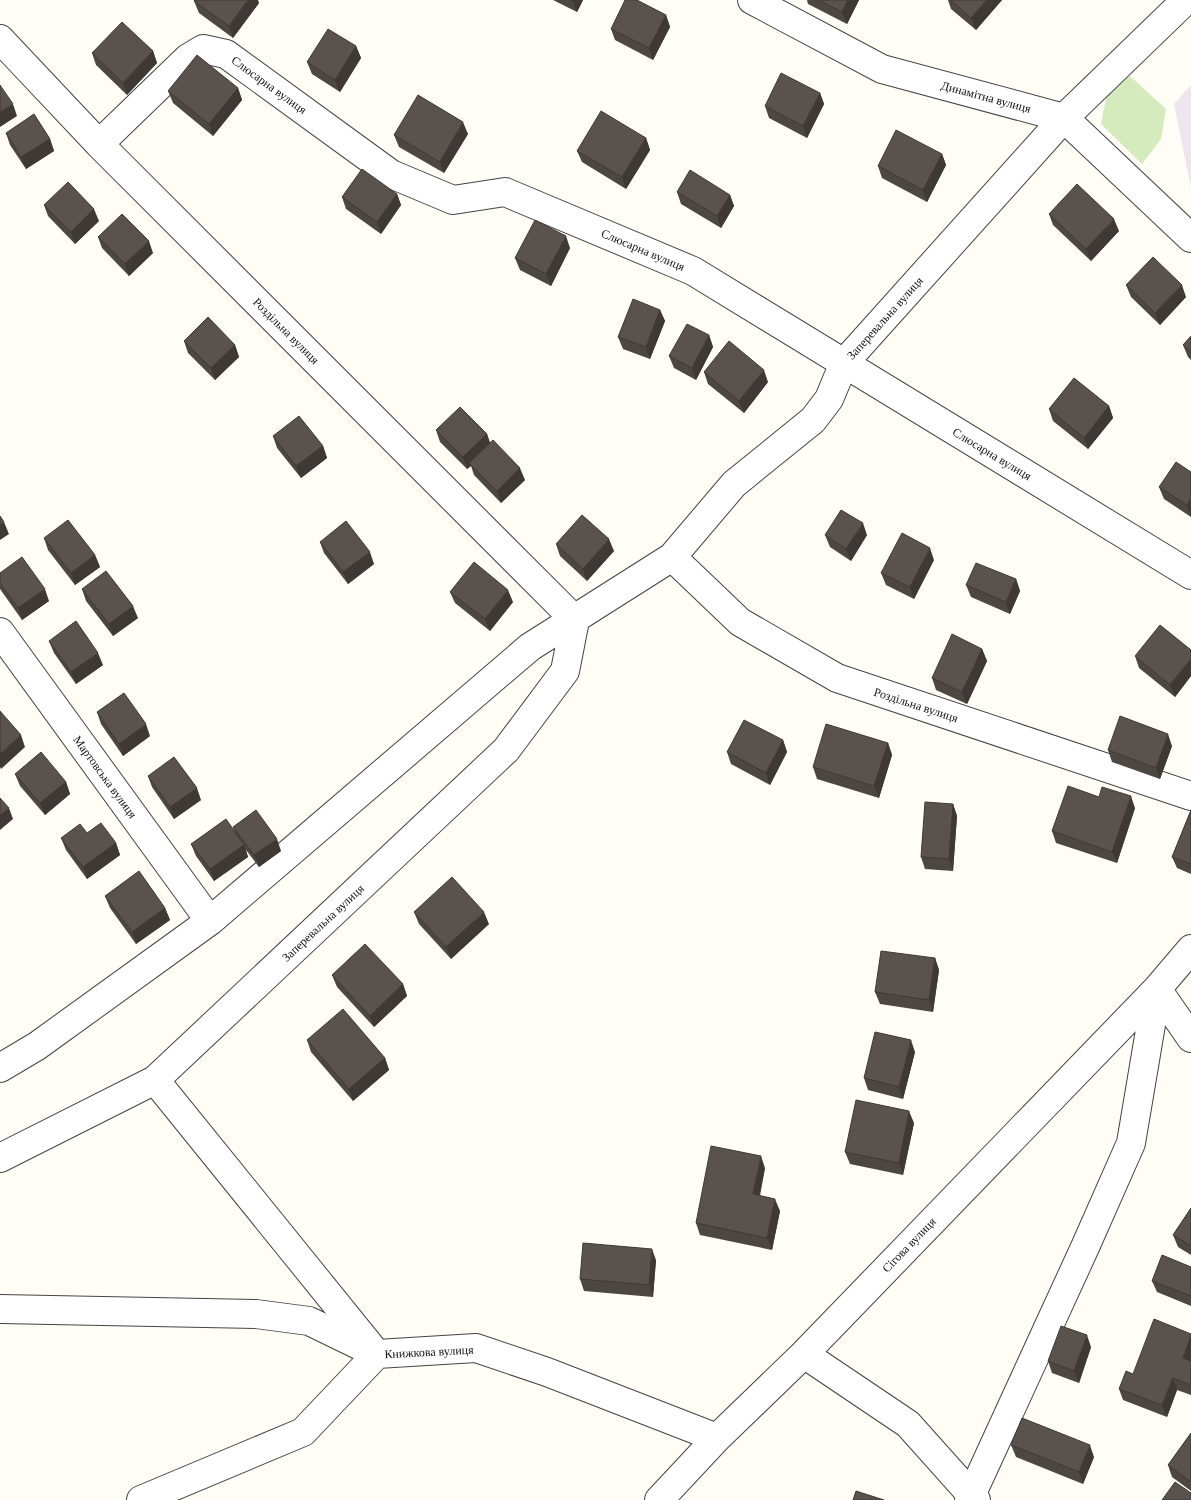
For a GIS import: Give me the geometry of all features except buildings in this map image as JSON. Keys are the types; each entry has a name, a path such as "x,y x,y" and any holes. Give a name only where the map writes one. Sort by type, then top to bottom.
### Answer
{"street":[{"name":"Динамітна вулиця","path":"752,0 882,69 1064,118 1191,238"},
{"name":"Заперевальна вулиця","path":"0,1068 37,1046 210,921 530,647 672,557 734,484 813,420 829,399 844,364 1064,118 1186,0"},
{"name":"Роздільна вулиця","path":"0,39 99,144 575,620"},
{"name":"Слюсарна вулиця","path":"99,144 188,58 204,48 226,54 391,174 453,200 505,192 693,271 1191,575"},
{"name":"Роздільна вулиця","path":"672,557 740,622 837,678 1191,796"},
{"name":"Заперевальна вулиця","path":"0,1158 155,1080 506,750 565,671 575,620"},
{"name":"Мартовська вулиця","path":"0,632 210,921"},
{"name":"Сігова вулиця","path":"659,1500 717,1438 804,1354 1157,989 1191,949"},
{"path":"1157,989 1191,1038"},
{"path":"804,1354 908,1424 972,1498 1131,1143 1157,989"},
{"path":"155,1080 377,1354"},
{"path":"0,1309 256,1314 310,1321 377,1354"},
{"name":"Книжкова вулиця","path":"141,1500 303,1432 377,1354 476,1348 556,1376 717,1438"}],"shaded area":[{"path":"1191,85 1191,189 1174,104"}],"green space":[{"path":"1130,76 1166,109 1161,139 1142,164 1101,124 1108,88"}]}
